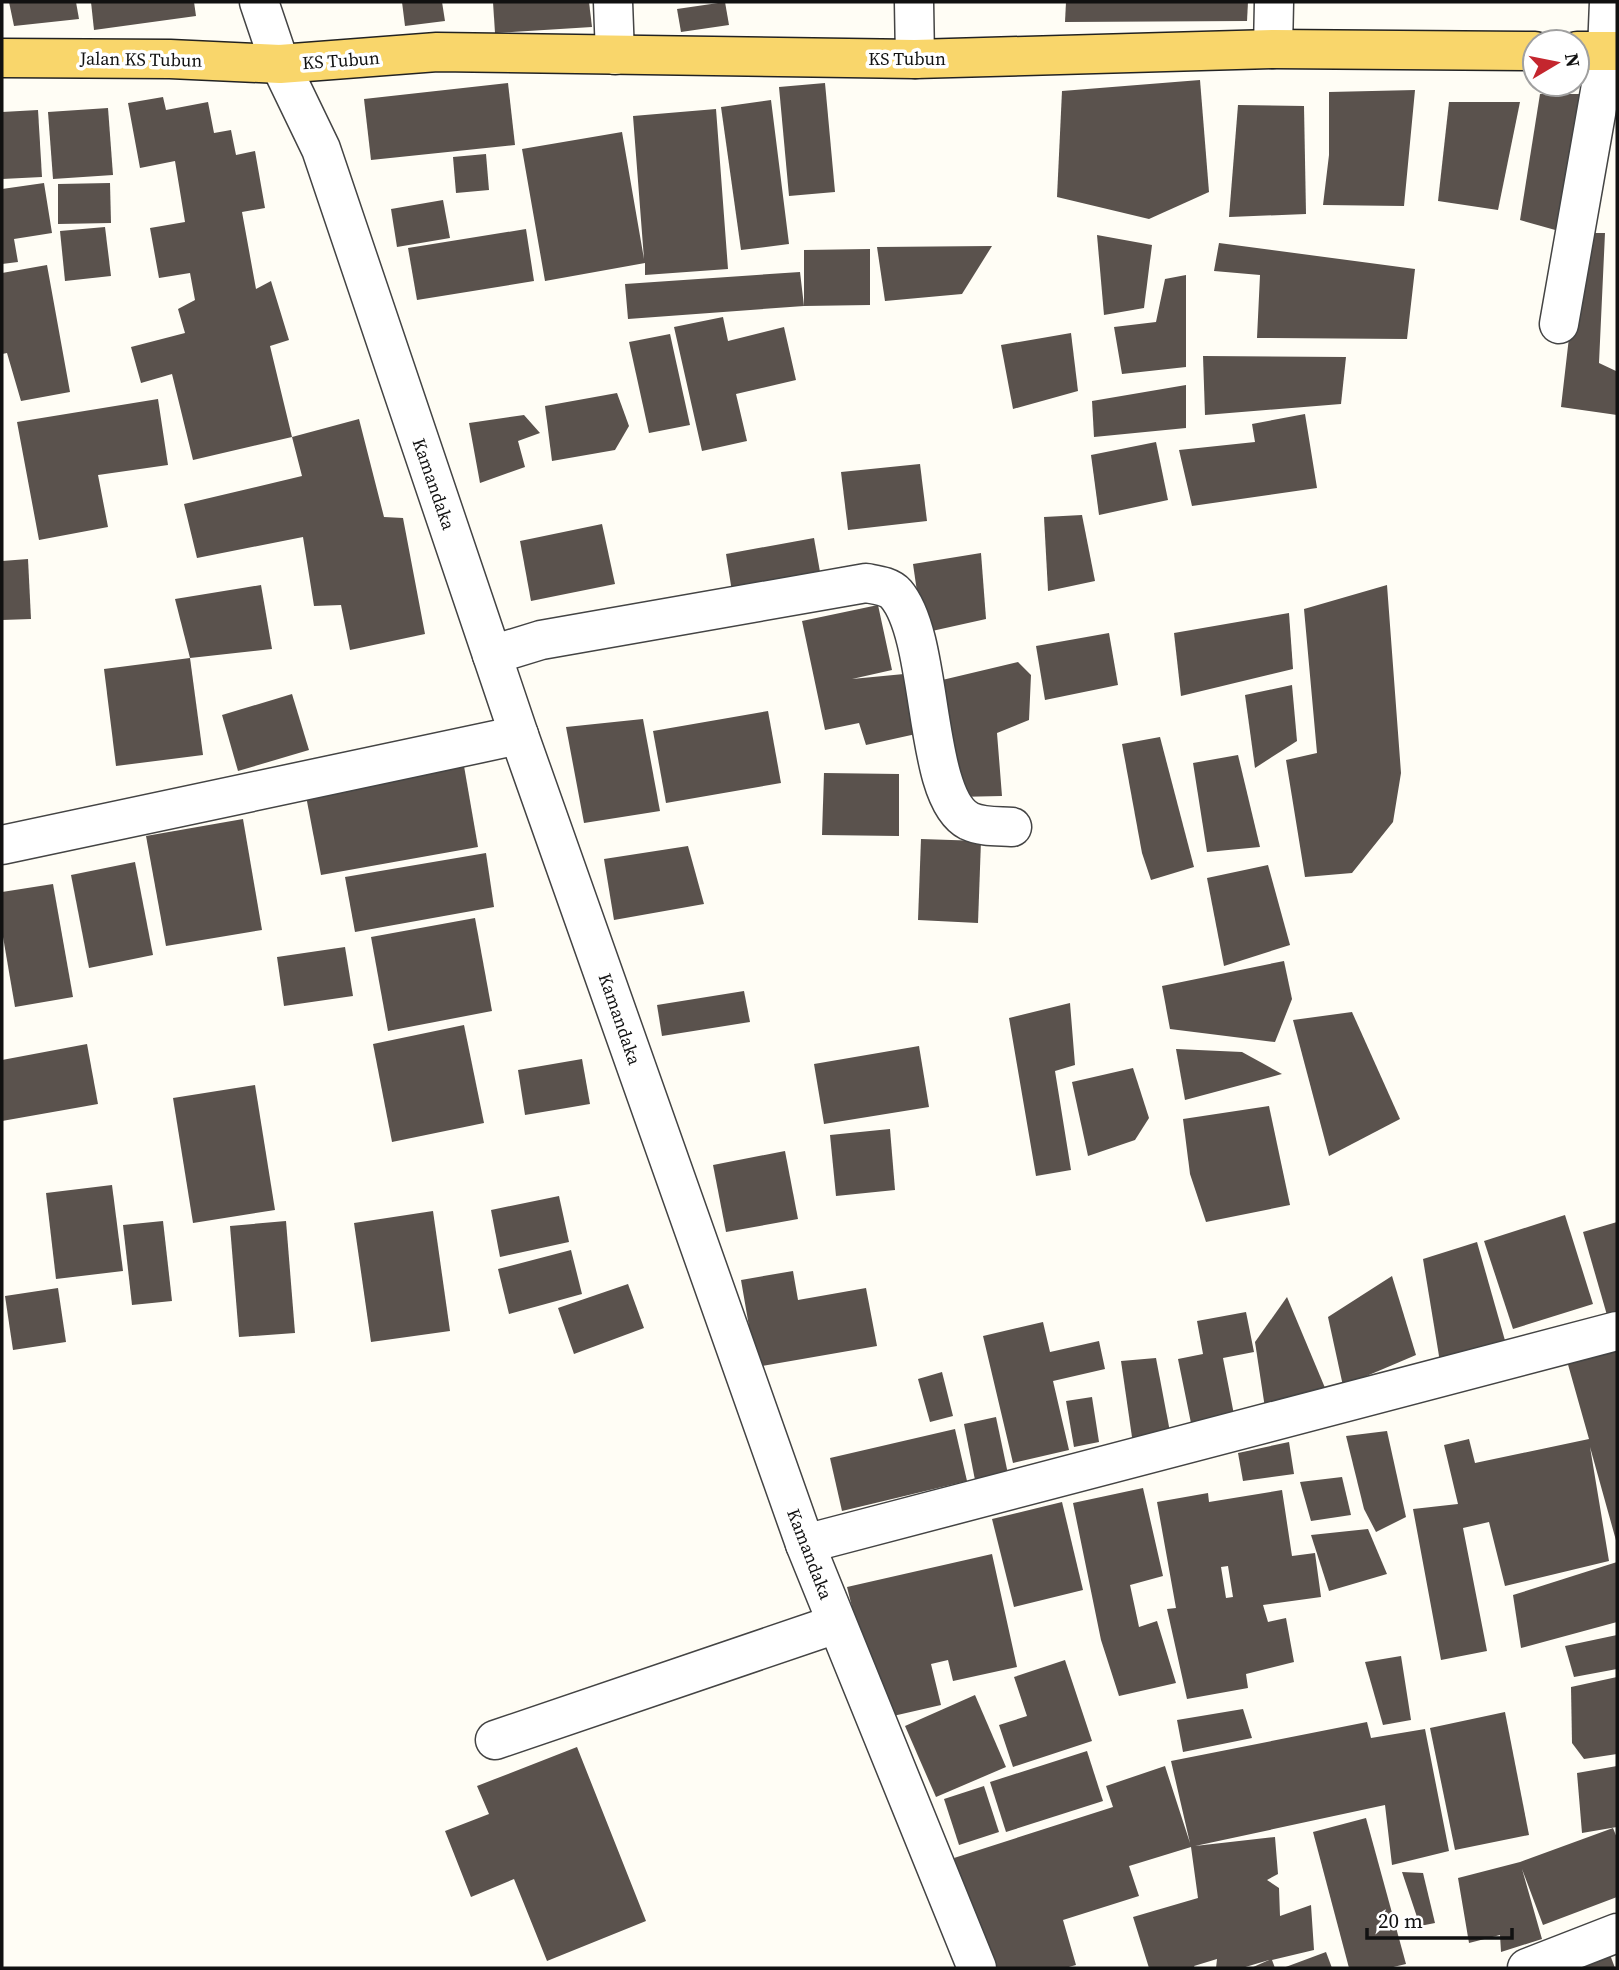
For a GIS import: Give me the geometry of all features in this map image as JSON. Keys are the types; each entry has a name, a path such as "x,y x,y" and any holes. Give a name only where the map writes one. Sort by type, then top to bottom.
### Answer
{"main road":[{"name":"KS Tubun","path":"280,64 437,52 915,59 1273,49 1521,51"},
{"name":"Jalan KS Tubun","path":"2,58 170,58 280,64"}],"street":[{"name":"Kamandaka","path":"259,2 280,64 321,149 519,735 805,1544 977,1968"},
{"path":"613,2 615,55"},
{"path":"914,2 915,59"},
{"path":"1273,49 1274,2"},
{"path":"1559,324 1609,2"},
{"path":"492,655 541,640 853,585 866,583 882,586 895,592 911,624 947,795 967,820 982,825 1012,827"},
{"path":"2,845 519,735"},
{"path":"805,1544 1617,1331"},
{"path":"495,1740 836,1624"},
{"path":"1527,1968 1617,1933"}],"building":[{"path":"9,2 76,2 79,19 14,26"},
{"path":"91,2 194,2 196,16 94,30"},
{"path":"402,2 442,2 445,21 405,26"},
{"path":"493,2 589,2 592,27 495,33"},
{"path":"725,2 729,25 681,32 677,9"},
{"path":"1066,2 1248,2 1247,21 1065,22"},
{"path":"1200,80 1209,192 1149,219 1057,197 1062,91"},
{"path":"508,83 515,145 371,160 364,99"},
{"path":"825,83 835,192 789,196 779,87"},
{"path":"1415,90 1404,206 1323,205 1329,155 1329,92"},
{"path":"163,97 166,110 208,102 214,133 231,130 236,155 255,151 265,208 242,212 256,289 271,281 289,340 270,346 292,437 193,460 172,374 141,383 131,347 185,333 178,309 195,300 190,273 159,278 150,228 185,222 175,161 140,168 128,103"},
{"path":"1539,98 1585,98 1566,233 1520,220"},
{"path":"771,100 789,244 741,250 721,107"},
{"path":"1449,102 1520,102 1498,210 1438,201"},
{"path":"1238,105 1304,106 1306,214 1229,217"},
{"path":"108,108 113,175 53,179 48,112"},
{"path":"716,109 728,269 645,275 645,263 545,281 522,149 622,132 644,259 633,116"},
{"path":"38,110 42,177 2,179 2,112"},
{"path":"486,154 489,190 456,193 453,157"},
{"path":"44,183 52,233 14,239 18,262 2,264 2,189"},
{"path":"110,183 111,223 58,224 58,184"},
{"path":"443,200 450,238 397,247 391,209"},
{"path":"105,227 111,276 65,281 60,231"},
{"path":"526,229 534,281 417,300 408,248"},
{"path":"1581,233 1605,233 1599,363 1616,371 1617,415 1561,407"},
{"path":"1097,235 1152,245 1144,308 1104,315"},
{"path":"1219,243 1415,269 1407,339 1257,338 1260,275 1214,271"},
{"path":"992,246 962,294 885,301 877,247"},
{"path":"870,249 870,305 804,306 804,250"},
{"path":"47,265 70,392 21,401 7,353 2,354 2,273"},
{"path":"800,272 804,306 628,319 625,284"},
{"path":"1186,275 1186,367 1122,374 1114,327 1156,322 1165,279"},
{"path":"723,317 728,341 784,327 796,380 736,394 747,441 702,451 674,327"},
{"path":"1071,333 1078,391 1013,409 1001,345"},
{"path":"670,334 690,425 649,433 629,342"},
{"path":"1203,356 1346,357 1341,404 1205,415"},
{"path":"1186,385 1186,428 1094,437 1092,401"},
{"path":"617,393 629,426 615,450 552,461 545,406"},
{"path":"158,399 168,465 98,475 108,527 39,540 17,422"},
{"path":"1305,414 1317,488 1192,506 1179,450 1255,442 1252,424"},
{"path":"524,415 540,433 518,441 525,467 480,483 469,423"},
{"path":"359,419 384,517 403,518 425,634 350,650 341,605 314,606 303,537 197,558 184,504 302,476 292,437"},
{"path":"1156,442 1168,500 1099,515 1091,455"},
{"path":"920,464 927,521 848,530 841,472"},
{"path":"1082,515 1095,581 1048,591 1044,517"},
{"path":"602,524 615,584 531,601 520,541"},
{"path":"814,538 822,583 733,598 726,554"},
{"path":"981,553 986,619 923,633 913,564"},
{"path":"28,559 31,619 2,620 2,561"},
{"path":"261,585 272,649 190,658 175,599"},
{"path":"1387,585 1401,773 1393,822 1352,873 1305,877 1286,760 1317,753 1304,609"},
{"path":"878,605 892,670 852,679 904,674 916,734 866,745 859,723 825,730 802,621"},
{"path":"1289,613 1293,669 1181,696 1174,633"},
{"path":"1109,633 1118,685 1045,700 1036,646"},
{"path":"190,658 203,755 116,766 104,669"},
{"path":"1018,662 1031,675 1029,720 997,733 1002,796 956,797 938,681"},
{"path":"1292,685 1297,741 1255,768 1245,695"},
{"path":"292,694 309,750 238,771 222,715"},
{"path":"768,711 781,783 666,803 653,731"},
{"path":"643,719 660,811 584,823 566,727"},
{"path":"1160,737 1194,867 1151,880 1142,853 1122,744"},
{"path":"1238,755 1260,847 1207,852 1193,763"},
{"path":"464,766 478,847 321,875 306,796"},
{"path":"824,773 899,774 899,836 822,835"},
{"path":"243,819 262,930 166,946 146,836"},
{"path":"921,839 981,841 978,923 918,920"},
{"path":"688,846 704,904 614,920 604,859"},
{"path":"486,853 494,907 355,932 345,877"},
{"path":"135,862 153,955 89,968 71,875"},
{"path":"1268,865 1290,945 1224,966 1207,878"},
{"path":"53,884 73,997 15,1007 2,931 2,892"},
{"path":"475,918 492,1011 388,1031 371,937"},
{"path":"345,947 353,996 284,1006 277,957"},
{"path":"1284,961 1292,999 1275,1042 1170,1029 1162,986"},
{"path":"744,991 750,1022 662,1036 657,1005"},
{"path":"1070,1003 1075,1065 1055,1071 1071,1170 1036,1176 1009,1018"},
{"path":"1352,1012 1400,1119 1329,1156 1293,1020"},
{"path":"464,1025 484,1123 392,1142 373,1044"},
{"path":"87,1044 98,1104 2,1121 2,1060"},
{"path":"919,1046 929,1107 824,1124 814,1064"},
{"path":"1176,1049 1242,1052 1282,1074 1185,1100"},
{"path":"582,1059 590,1104 525,1115 518,1070"},
{"path":"1133,1068 1149,1118 1135,1140 1088,1156 1072,1082"},
{"path":"255,1085 275,1210 193,1223 173,1098"},
{"path":"1269,1106 1290,1205 1206,1222 1190,1174 1183,1119"},
{"path":"890,1129 895,1190 836,1196 830,1135"},
{"path":"785,1151 798,1219 726,1232 713,1165"},
{"path":"112,1185 123,1271 56,1279 46,1193"},
{"path":"559,1196 569,1242 500,1257 491,1210"},
{"path":"433,1211 450,1331 371,1342 354,1223"},
{"path":"1565,1215 1593,1304 1513,1329 1484,1241"},
{"path":"163,1221 172,1301 132,1305 123,1225"},
{"path":"286,1221 295,1333 239,1337 230,1226"},
{"path":"1617,1222 1617,1327 1611,1329 1583,1232"},
{"path":"1477,1242 1506,1344 1440,1362 1423,1259"},
{"path":"571,1250 582,1294 509,1314 498,1269"},
{"path":"793,1271 798,1300 866,1288 877,1346 756,1367 741,1280"},
{"path":"1392,1276 1416,1355 1343,1386 1328,1317"},
{"path":"628,1284 644,1328 574,1354 558,1308"},
{"path":"58,1288 66,1342 13,1350 5,1296"},
{"path":"1287,1297 1328,1395 1265,1408 1255,1342"},
{"path":"1246,1312 1254,1352 1223,1358 1236,1425 1193,1433 1178,1359 1203,1354 1197,1321"},
{"path":"1043,1322 1050,1352 1099,1341 1105,1369 1053,1381 1069,1450 1013,1463 983,1336"},
{"path":"1617,1350 1617,1544 1590,1447 1609,1561 1505,1586 1489,1522 1463,1528 1487,1651 1441,1660 1413,1509 1458,1504 1444,1445 1469,1439 1475,1463 1589,1439 1567,1361"},
{"path":"1156,1358 1170,1432 1133,1444 1121,1361"},
{"path":"942,1372 953,1416 930,1422 918,1379"},
{"path":"1092,1397 1099,1442 1074,1447 1066,1401"},
{"path":"996,1417 1008,1474 975,1480 964,1424"},
{"path":"955,1429 967,1481 842,1511 830,1458"},
{"path":"1387,1431 1406,1517 1376,1532 1364,1509 1346,1436"},
{"path":"1289,1442 1294,1474 1243,1481 1238,1453"},
{"path":"1342,1477 1351,1515 1311,1521 1300,1482"},
{"path":"1143,1488 1163,1576 1130,1585 1139,1627 1157,1621 1176,1683 1119,1696 1101,1640 1073,1503"},
{"path":"1282,1490 1292,1556 1315,1553 1321,1597 1263,1605 1268,1622 1286,1618 1294,1662 1246,1674 1248,1688 1187,1699 1167,1609 1176,1608 1157,1502 1208,1493 1209,1502","holes":["1228,1566 1233,1597 1226,1598 1221,1567"]},
{"path":"1062,1502 1083,1590 1014,1607 992,1519"},
{"path":"1368,1529 1387,1574 1329,1591 1311,1535"},
{"path":"992,1554 1017,1667 953,1681 948,1660 931,1664 941,1705 880,1719 847,1587"},
{"path":"1617,1562 1617,1622 1521,1648 1513,1595"},
{"path":"1617,1635 1617,1669 1574,1677 1565,1646"},
{"path":"1401,1656 1411,1720 1383,1725 1365,1662"},
{"path":"1065,1660 1092,1741 1013,1767 999,1725 1027,1716 1014,1677"},
{"path":"1617,1677 1617,1754 1584,1759 1572,1743 1571,1687"},
{"path":"975,1695 1006,1767 936,1797 905,1726"},
{"path":"1243,1709 1252,1738 1183,1752 1177,1720"},
{"path":"1505,1712 1529,1835 1455,1850 1430,1728"},
{"path":"1367,1722 1371,1738 1425,1729 1449,1851 1392,1865 1385,1805 1195,1846 1275,1837 1278,1874 1267,1880 1279,1888 1280,1916 1311,1905 1314,1950 1272,1960 1275,1968 1251,1968 1269,1960 1242,1968 1216,1968 1217,1959 1194,1966 1195,1968 1149,1968 1133,1917 1198,1898 1191,1847 1129,1866 1139,1896 1063,1920 1076,1965 1065,1968 989,1968 954,1858 1113,1807 1106,1786 1165,1766 1190,1843 1171,1761"},
{"path":"577,1747 646,1921 547,1961 514,1879 471,1897 445,1831 489,1814 477,1786"},
{"path":"1087,1751 1103,1801 1006,1832 990,1782"},
{"path":"1617,1766 1617,1827 1582,1833 1577,1773"},
{"path":"984,1786 999,1832 959,1845 944,1799"},
{"path":"1366,1818 1406,1964 1389,1968 1349,1968 1313,1832"},
{"path":"1613,1828 1617,1838 1617,1897 1543,1925 1522,1869 1542,1939 1501,1952 1500,1935 1469,1943 1458,1878 1520,1862"},
{"path":"1402,1872 1423,1873 1435,1923 1420,1926"},
{"path":"1326,1952 1332,1968 1283,1968"},
{"path":"1609,1952 1615,1968 1565,1968"}]}
